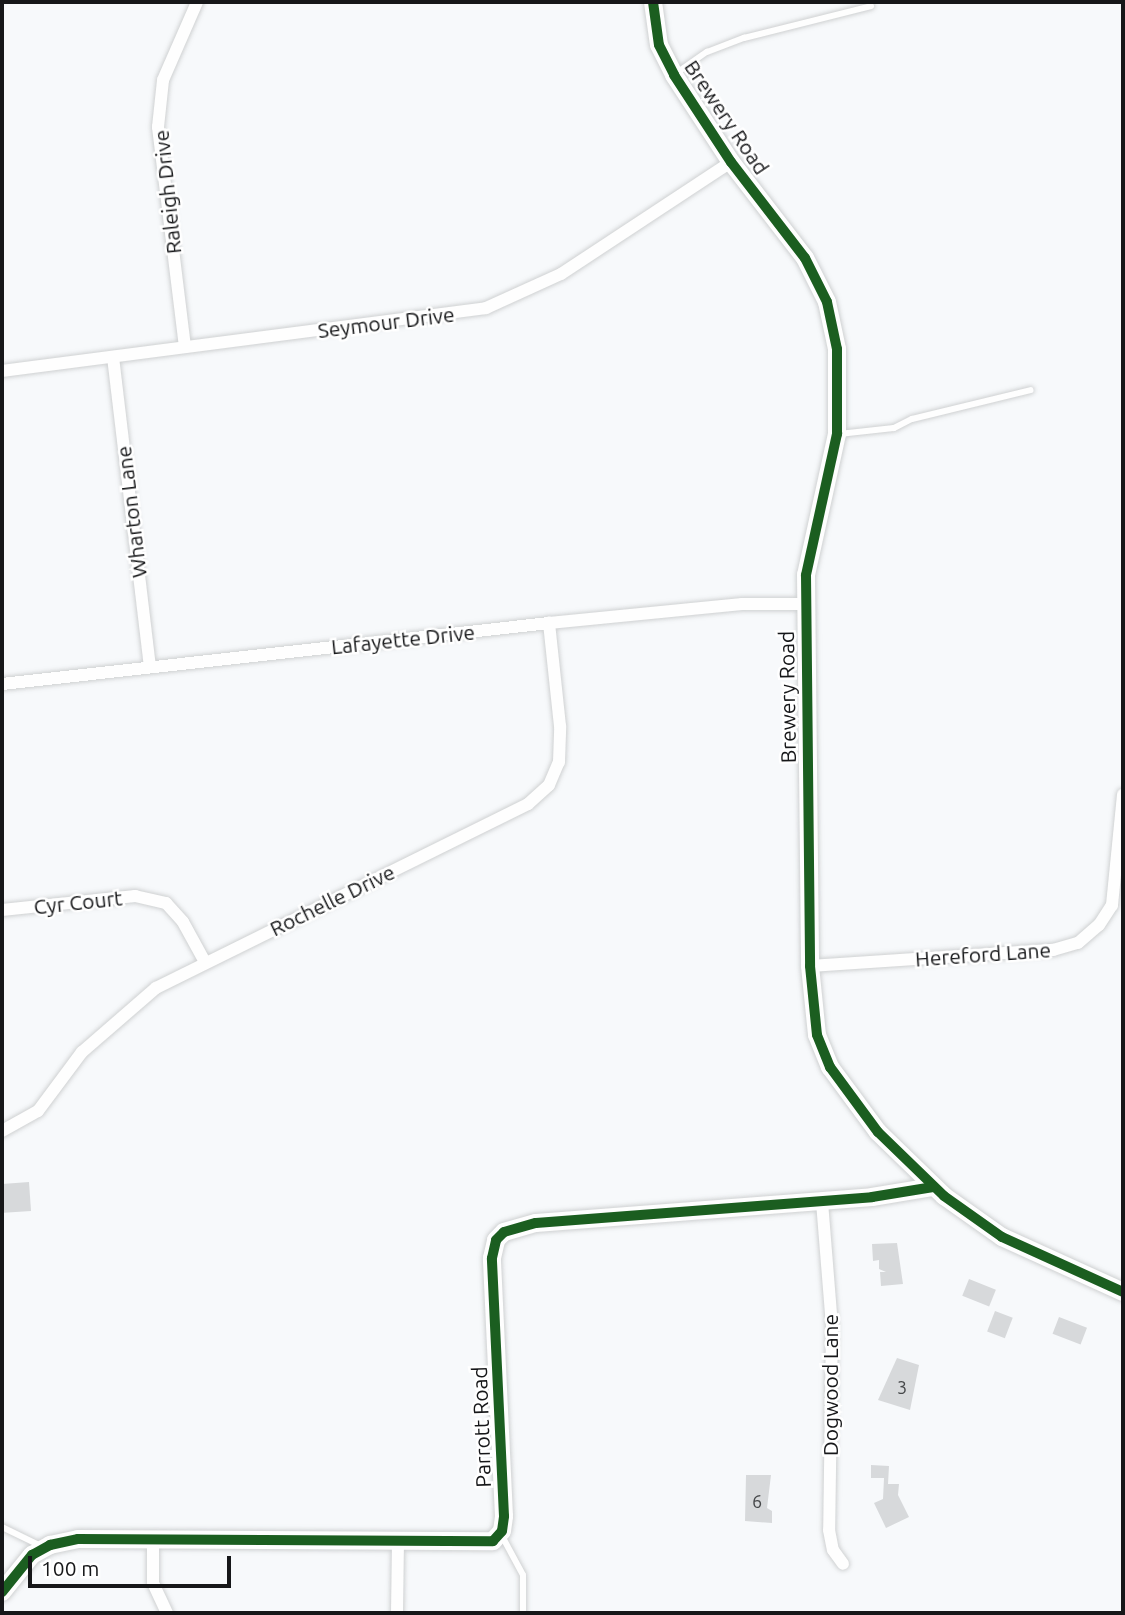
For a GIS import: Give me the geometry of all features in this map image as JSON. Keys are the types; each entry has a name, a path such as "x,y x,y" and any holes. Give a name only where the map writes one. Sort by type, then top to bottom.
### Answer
{"street":[{"name":"Raleigh Drive","path":"185,347 158,127 163,80 197,2"},
{"name":"Brewery Road","path":"653,2 659,45 674,75 731,162 805,258 827,302 837,349 837,433 810,553 806,604 810,966 817,1035 830,1067 878,1132 933,1187 1002,1237 1123,1292"},
{"name":"Seymour Drive","path":"2,371 486,308 561,274 731,162"},
{"name":"Wharton Lane","path":"113,357 150,667"},
{"name":"Lafayette Drive","path":"2,684 549,623 742,604 806,604"},
{"name":"Rochelle Drive","path":"2,1131 38,1111 82,1052 117,1017 156,988 528,804 549,785 559,762 560,726 549,623"},
{"name":"Hereford Lane","path":"810,966 1053,950 1078,943 1099,925 1112,905 1123,795"},
{"name":"Cyr Court","path":"2,909 135,896 166,903 183,922 205,962"},
{"name":"Parrott Road","path":"501,1534 504,1506 492,1263 499,1236 536,1223 822,1202 933,1187"},
{"name":"Dogwood Lane","path":"822,1202 832,1339 829,1530 833,1550 843,1564"},
{"path":"2,1592 16,1570 44,1548 78,1539 482,1544 501,1534"},
{"path":"153,1539 153,1583 167,1613"},
{"path":"397,1613 398,1541"}],"lane":[{"path":"674,75 707,52 744,38 871,6"},
{"path":"837,433 894,428 912,419 1031,390"},
{"path":"2,1527 44,1548"},
{"path":"501,1534 523,1575 523,1613"}],"building":[{"path":"29,1182 31,1211 4,1213 2,1184"},
{"path":"897,1243 903,1284 881,1286 880,1272 886,1272 879,1269 879,1260 873,1261 872,1244"},
{"path":"969,1279 996,1290 989,1307 962,1296"},
{"path":"995,1311 1013,1318 1005,1338 987,1332"},
{"path":"1059,1317 1087,1328 1081,1345 1053,1334"},
{"path":"897,1358 919,1365 910,1410 878,1400"},
{"path":"871,1465 889,1466 888,1484 899,1484 898,1495 909,1517 886,1528 874,1503 883,1499 884,1478 871,1478"},
{"path":"746,1475 771,1475 767,1508 772,1511 772,1523 745,1521"}],"cycle path":[{"path":"653,2 659,45 674,75 731,162 805,258 827,302 837,349 837,434 806,575 810,966 817,1035 830,1067 878,1132 944,1196 1002,1237 1123,1292"},
{"path":"2,1592 32,1555 50,1545 78,1539 493,1541 502,1531 504,1516 492,1258 496,1240 504,1232 536,1223 872,1197 933,1187"}]}
